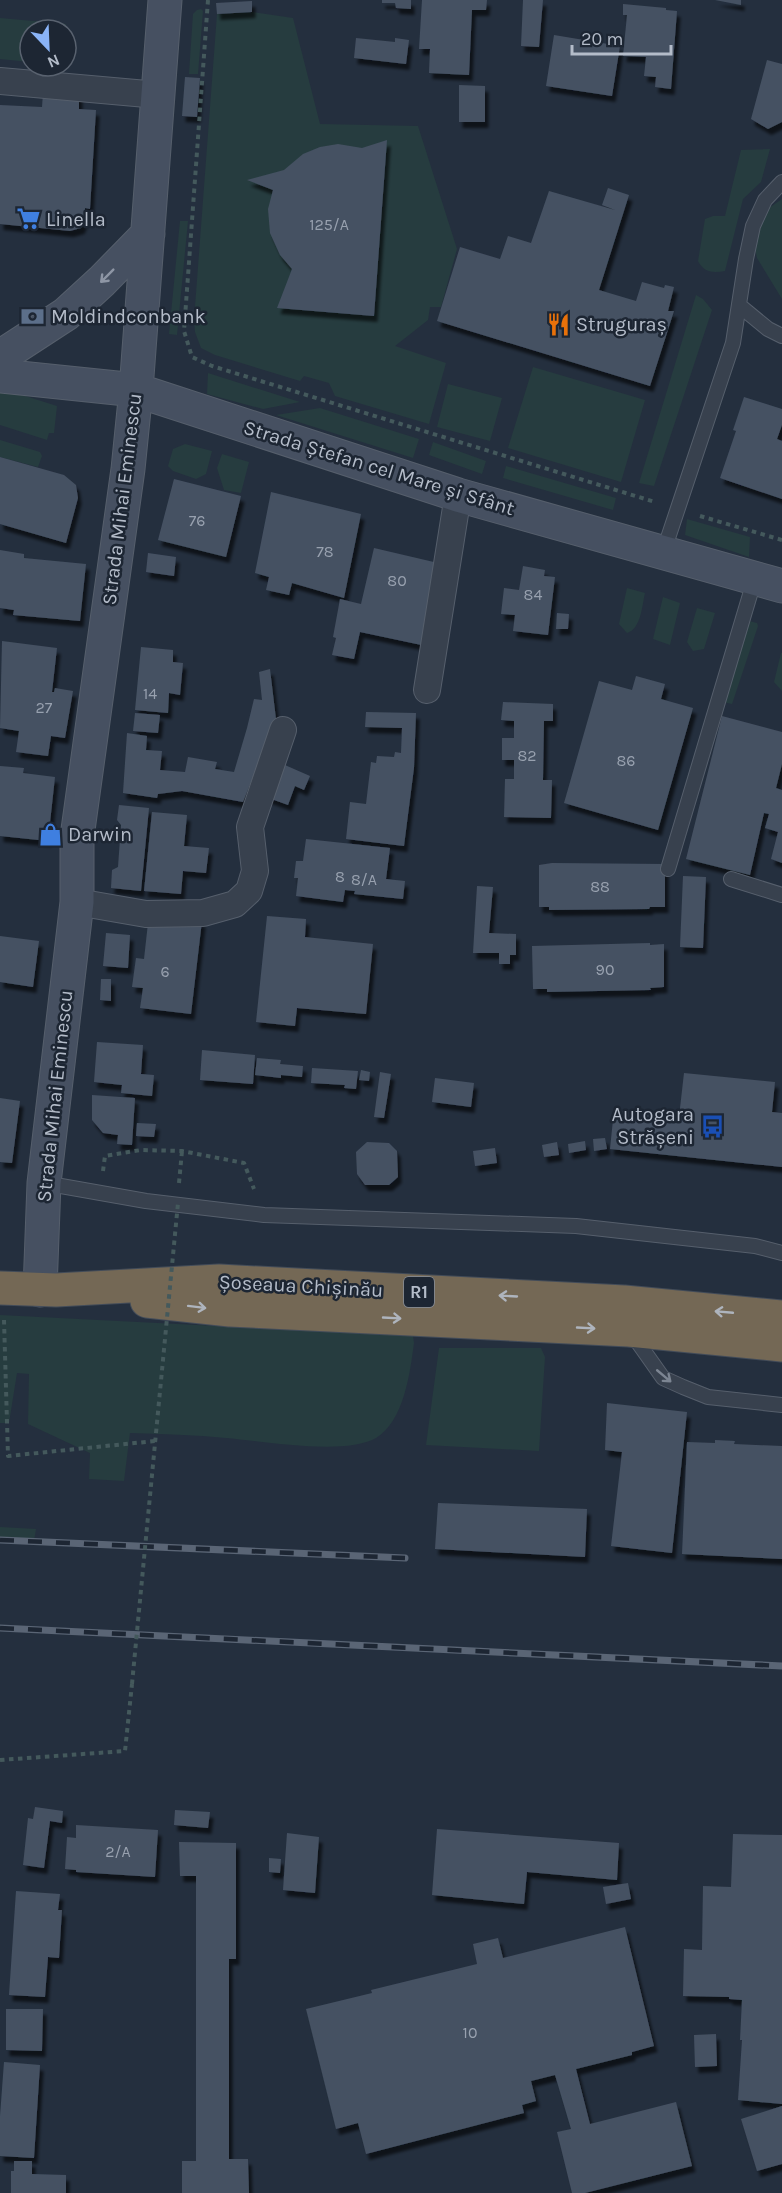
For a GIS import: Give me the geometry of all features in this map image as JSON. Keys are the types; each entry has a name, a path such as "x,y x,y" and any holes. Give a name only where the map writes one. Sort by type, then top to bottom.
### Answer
{"highway":[{"name":"Șoseaua Chișinău","path":"1,1288 48,1290 219,1281 624,1302 782,1317"},
{"path":"48,1290 230,1310 629,1330 782,1345"}],"main road":[{"name":"Strada Mihai Eminescu","path":"48,1290 44,1183 77,902 77,837 126,480 136,390 165,0"},
{"path":"0,357 66,314 148,234"},
{"name":"Strada Ștefan cel Mare și Sfânt","path":"0,376 136,390 458,495 768,582"}],"street":[{"path":"0,81 158,95"},
{"path":"427,690 458,495"},
{"path":"77,902 146,914 203,914 235,904 249,891 255,871 250,827 284,730"}],"lane":[{"path":"663,553 734,343 753,226 765,200 782,182"},
{"path":"740,306 768,329 782,336"},
{"name":"Strada Ștefan cel Mare și Sfânt","path":"668,869 768,582"},
{"path":"731,879 782,895"},
{"path":"44,1183 146,1201 264,1215 576,1226 755,1246 782,1253"},
{"path":"629,1330 663,1378 682,1388 708,1397 782,1405"}],"path":[{"path":"208,0 184,331 192,357 224,370 782,540"},
{"path":"101,1193 105,1156 141,1150 182,1151 244,1163"},
{"path":"179,1191 182,1151"},
{"path":"0,1761 125,1751 178,1203"},
{"path":"1,1288 8,1456 155,1442"}],"green space":[{"path":"201,9 203,11 198,74 189,74 193,14"},
{"path":"252,12 293,18 320,124 418,126 457,249 441,307 430,307 428,320 395,346 446,363 429,424 335,396 329,383 304,376 300,381 215,355 201,348 195,332 194,320 217,14"},
{"path":"0,18 18,20 18,61 0,59"},
{"path":"770,149 761,182 743,199 725,271 706,270 698,261 705,219 725,216 741,150"},
{"path":"782,199 782,299 757,258 754,245 765,214 769,208"},
{"path":"180,221 188,221 177,335 169,334"},
{"path":"696,295 703,299 712,310 654,486 639,483"},
{"path":"533,367 645,400 621,482 508,448"},
{"path":"208,373 300,402 263,409 207,394"},
{"path":"448,384 502,398 490,441 437,427"},
{"path":"0,388 57,406 54,433 49,433 47,440 0,425"},
{"path":"320,408 419,439 413,458 276,415"},
{"path":"0,440 40,452 42,456 38,467 0,457"},
{"path":"433,442 486,461 482,474 429,455"},
{"path":"185,444 212,451 206,474 196,479 173,471 168,466 173,449"},
{"path":"222,454 249,462 241,493 224,490 217,468"},
{"path":"506,466 616,498 613,510 503,478"},
{"path":"687,519 750,537 749,557 685,535"},
{"path":"627,588 645,593 638,622 632,631 627,633 619,624"},
{"path":"663,597 680,603 670,645 653,639"},
{"path":"697,608 715,613 704,649 693,651 687,642"},
{"path":"745,620 757,623 758,626 732,704 723,702"},
{"path":"782,653 782,691 774,682"},
{"path":"0,1315 413,1336 414,1343 408,1382 399,1408 386,1430 376,1438 345,1446 324,1447 202,1436 130,1433 124,1481 89,1479 90,1453 28,1424 29,1374 17,1373 9,1423 0,1423"},
{"path":"439,1348 541,1348 545,1357 539,1451 426,1445"},
{"path":"0,1527 36,1529 34,1541 0,1538"}],"building":[{"path":"382,0 411,0 411,9 396,8 395,3 382,3"},
{"path":"422,0 487,0 486,10 472,10 469,75 429,73 430,49 419,49"},
{"path":"523,0 543,0 539,47 521,46"},
{"path":"715,0 741,0 741,5"},
{"path":"252,1 252,12 217,14 216,3"},
{"path":"623,4 677,11 671,89 655,87 656,77 644,76 646,57 623,56 627,15 623,15"},
{"path":"554,35 620,46 612,96 546,86"},
{"path":"356,38 395,42 395,38 409,40 406,64 354,58"},
{"path":"767,60 782,64 782,122 768,129 751,119"},
{"path":"185,77 200,78 197,117 182,116"},
{"path":"459,85 485,86 485,122 459,122"},
{"path":"43,93 79,94 79,109 96,110 90,209 85,208 85,219 81,228 70,231 0,224 0,105 42,107"},
{"path":"387,140 374,316 277,308 292,269 280,255 270,233 268,209 273,190 247,180 284,170 303,154 320,147 338,144 362,148"},
{"path":"608,188 629,195 599,290 636,301 642,282 664,288 665,285 674,287 668,311 674,311 650,386 437,321 460,247 500,259 508,236 531,243 549,191 615,210 602,205"},
{"path":"744,397 782,409 782,425 777,439 782,441 782,499 720,478 736,431 733,430"},
{"path":"0,457 64,475 76,485 78,498 66,543 0,524"},
{"path":"174,479 241,496 226,557 158,540"},
{"path":"271,492 361,514 344,598 292,583 289,595 266,590 269,577 255,573"},
{"path":"374,548 438,563 426,613 433,615 426,646 360,632 354,659 332,655 340,599 361,604"},
{"path":"0,550 24,554 24,558 86,564 80,621 13,615 14,610 0,608"},
{"path":"148,553 176,557 174,576 146,572"},
{"path":"523,566 545,570 544,576 555,577 548,635 513,631 515,615 501,614 504,588 519,590"},
{"path":"557,613 569,614 568,629 556,629"},
{"path":"2,641 57,648 52,692 55,688 73,691 65,738 51,736 48,756 16,752 19,731 0,728"},
{"path":"141,647 173,650 173,662 183,663 180,695 169,693 168,713 135,710"},
{"path":"270,669 276,719 243,802 182,791 158,794 157,798 123,793 127,733 147,736 146,750 162,751 160,770 185,772 188,757 217,762 215,769 234,772 254,699 262,700 259,672"},
{"path":"636,676 665,684 661,699 693,708 658,830 564,803 599,681 632,690"},
{"path":"503,702 553,704 553,721 544,721 543,780 552,780 551,818 504,817 505,779 514,779 514,760 502,760 502,738 514,738 514,721 501,720"},
{"path":"366,712 416,713 414,768 404,846 346,839 350,802 366,804 371,762 376,763 377,756 394,757 395,752 401,753 402,728 365,727"},
{"path":"135,713 160,715 158,733 133,731"},
{"path":"722,716 782,732 782,764 776,788 782,790 782,863 771,859 778,832 765,828 769,814 764,813 750,875 686,859"},
{"path":"278,762 310,776 304,790 295,786 288,805 263,796"},
{"path":"0,766 24,768 23,773 55,777 48,841 0,836"},
{"path":"119,805 149,808 141,891 111,888 112,870 118,867 121,825 117,820"},
{"path":"152,812 187,815 184,846 209,848 206,873 183,871 181,894 144,891"},
{"path":"306,839 390,848 386,879 405,881 403,899 354,894 355,891 345,890 343,902 296,896 298,878 294,878 296,861 303,861"},
{"path":"552,863 665,864 665,907 549,910 549,907 539,907 539,865"},
{"path":"683,876 706,877 703,948 680,947"},
{"path":"477,886 493,887 489,933 516,934 516,955 510,955 510,964 499,964 499,953 473,953"},
{"path":"149,914 202,921 191,1014 140,1008 143,988 132,987 136,958 144,959"},
{"path":"267,916 306,919 305,937 373,944 366,1014 297,1008 295,1026 256,1022"},
{"path":"106,933 130,935 128,968 103,966"},
{"path":"0,936 39,941 33,987 0,982"},
{"path":"650,943 650,945 664,944 664,987 650,988 651,990 547,992 547,989 533,989 532,946"},
{"path":"101,979 111,979 111,1001 100,1000"},
{"path":"97,1042 143,1045 141,1074 154,1075 152,1096 121,1093 122,1085 94,1082"},
{"path":"202,1050 255,1055 253,1084 200,1080"},
{"path":"257,1058 281,1060 280,1064 303,1066 302,1077 281,1075 281,1078 255,1075"},
{"path":"312,1068 358,1071 356,1089 344,1088 345,1085 311,1083"},
{"path":"361,1070 370,1072 369,1081 359,1080"},
{"path":"380,1072 391,1074 384,1118 374,1117"},
{"path":"684,1073 775,1082 772,1112 782,1113 782,1167 610,1149 614,1110 679,1117"},
{"path":"435,1078 474,1083 471,1107 432,1102"},
{"path":"92,1095 135,1098 132,1145 117,1144 118,1135 103,1133 92,1120"},
{"path":"0,1098 20,1101 12,1163 0,1162"},
{"path":"137,1123 156,1124 154,1137 136,1136"},
{"path":"605,1138 607,1149 594,1151 593,1139"},
{"path":"585,1141 586,1150 569,1153 568,1144"},
{"path":"367,1142 389,1143 397,1151 398,1177 389,1185 365,1185 357,1174 356,1152"},
{"path":"557,1142 559,1155 544,1157 542,1145"},
{"path":"495,1148 497,1163 475,1166 473,1151"},
{"path":"607,1403 687,1412 672,1553 611,1546 622,1452 605,1450"},
{"path":"715,1440 735,1441 734,1444 782,1446 782,1559 682,1554 687,1442 715,1443"},
{"path":"438,1503 587,1509 585,1557 435,1549"},
{"path":"35,1807 63,1811 62,1823 50,1821 44,1868 23,1865 28,1818 33,1819"},
{"path":"175,1810 210,1812 208,1828 174,1825"},
{"path":"76,1825 158,1830 155,1877 76,1872 76,1870 65,1869 67,1837 76,1838"},
{"path":"437,1829 619,1843 617,1880 527,1872 524,1904 432,1895"},
{"path":"287,1833 319,1837 315,1893 283,1890"},
{"path":"733,1834 782,1835 782,2104 738,2100 742,2000 729,1999 729,1997 683,1996 684,1949 702,1950 703,1886 731,1887"},
{"path":"179,1842 236,1843 236,1959 229,1959 229,2159 248,2159 249,2193 182,2193 182,2161 196,2161 196,1876 180,1876"},
{"path":"269,1858 281,1859 280,1873 269,1872"},
{"path":"628,1883 631,1899 606,1904 603,1887"},
{"path":"16,1891 60,1894 58,1910 62,1910 59,1958 48,1957 45,1997 9,1995"},
{"path":"625,1927 654,2046 632,2052 632,2055 576,2069 590,2124 676,2102 692,2166 585,2193 572,2193 557,2132 571,2129 555,2075 531,2081 536,2101 522,2105 524,2113 366,2154 358,2123 336,2129 306,2009 372,1993 371,1990 477,1964 473,1944 498,1938 503,1958"},
{"path":"6,2009 43,2009 42,2051 6,2050"},
{"path":"716,2034 717,2066 695,2067 694,2035"},
{"path":"4,2062 40,2065 34,2158 0,2156"},
{"path":"782,2106 782,2164 757,2171 741,2119"},
{"path":"14,2161 32,2161 32,2174 66,2175 66,2193 11,2193 11,2171 14,2171"}],"railway":[{"path":"0,1540 405,1558"},
{"path":"0,1628 782,1666"}],"place":[{"name":"Linella","path":"28,219"},
{"name":"Moldindconbank","path":"33,316"},
{"name":"Struguraș","path":"558,324"},
{"name":"Darwin","path":"50,834"},
{"name":"Autogara Strășeni","path":"712,1126"}]}
